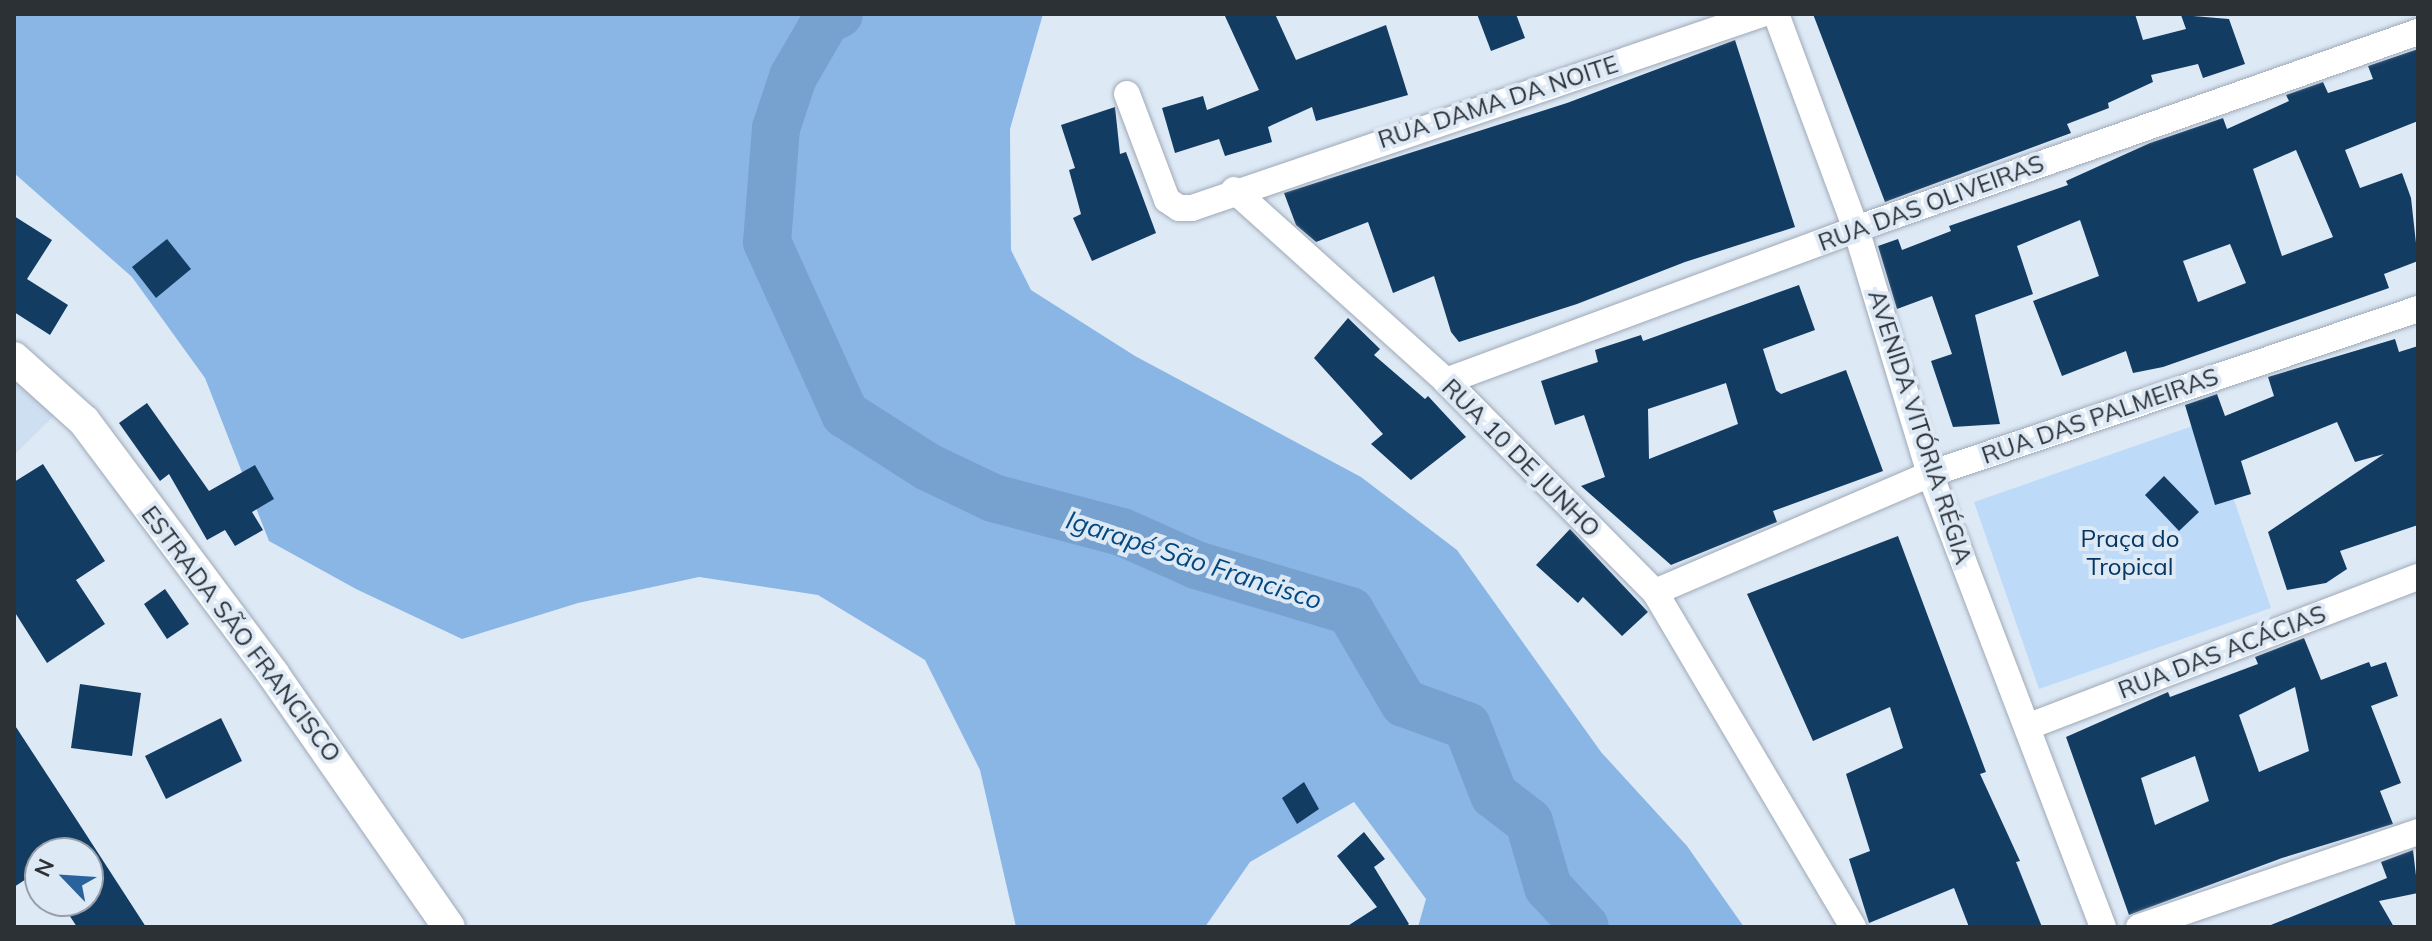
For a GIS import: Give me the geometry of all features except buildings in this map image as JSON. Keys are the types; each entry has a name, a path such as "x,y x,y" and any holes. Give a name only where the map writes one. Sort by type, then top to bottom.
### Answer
{"street":[{"name":"RUA DAMA DA NOITE","path":"1234,190 1762,14"},
{"name":"AVENIDA VITÓRIA RÉGIA","path":"1776,14 1856,229 1930,474 2103,927"},
{"name":"RUA DAS OLIVEIRAS","path":"1446,381 1856,229 2418,32"},
{"path":"1127,94 1167,200 1192,208 1234,190"},
{"name":"RUA 10 DE JUNHO","path":"1234,190 1446,381 1655,592 1853,927"},
{"name":"RUA DAS PALMEIRAS","path":"1655,592 1930,474 2418,309"},
{"name":"ESTRADA SÃO FRANCISCO","path":"14,358 84,421 273,674 449,927"},
{"name":"RUA DAS ACÁCIAS","path":"2027,727 2418,577"},
{"path":"2139,927 2418,832"}],"shaded area":[{"path":"14,14 1043,14 1010,129 1011,250 1031,290 1135,356 1361,477 1457,550 1601,752 1687,846 1744,927 1418,927 1426,899 1354,802 1250,862 1205,927 1016,927 980,770 925,660 818,595 699,577 578,603 462,639 356,589 269,541 205,378 132,277 14,173"},
{"path":"14,363 58,412 14,455"}],"green space":[{"name":"Praça do Tropical","path":"2207,421 2271,608 2039,689 1974,502"}],"waterway":[{"name":"Igarapé São Francisco","path":"839,14 826,20 793,77 776,128 767,242 845,414 928,467 993,498 1122,532 1196,565 1350,611 1404,703 1467,726 1494,795 1529,822 1548,887 1585,927"}]}
